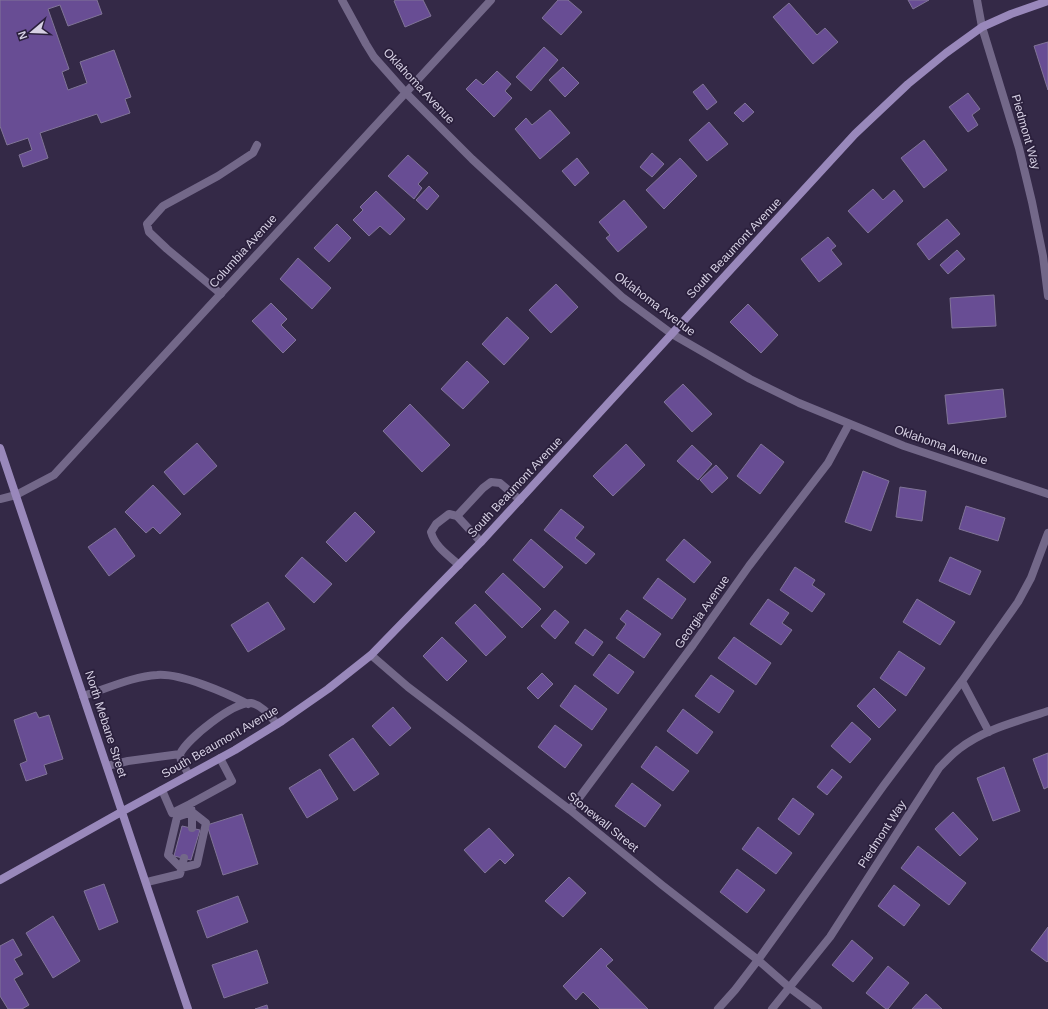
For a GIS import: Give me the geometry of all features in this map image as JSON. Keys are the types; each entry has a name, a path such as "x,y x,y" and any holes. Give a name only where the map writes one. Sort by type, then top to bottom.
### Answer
{"street":[{"name":"Oklahoma Avenue","path":"342,0 374,57 405,92 472,159 622,297 672,334 750,379 799,403 904,446 1048,494"},
{"name":"Columbia Avenue","path":"0,499 16,496 54,475 491,0"},
{"name":"Piedmont Way","path":"977,0 982,28 1019,148 1032,202 1043,256 1048,296"},
{"name":"South Beaumont Avenue","path":"0,880 220,758 277,724 328,689 371,655 481,542 855,134 908,84 946,53 982,28 1012,14 1048,2"},
{"path":"221,294 149,232 147,224 163,206 218,176 253,153 257,145"},
{"name":"Georgia Avenue","path":"570,810 693,645 749,566 828,463 849,424"},
{"name":"North Mebane Street","path":"0,448 147,882 188,1009"},
{"path":"457,516 483,488 491,482 500,483 520,500"},
{"path":"459,565 440,548 433,539 431,532 436,524 449,514 457,516 481,542"},
{"path":"718,1009 758,960 1018,602 1031,578 1048,533"},
{"name":"Stonewall Street","path":"371,655 408,687 570,810 818,1009"},
{"path":"84,696 156,674 172,675 208,687 248,704"},
{"path":"962,681 989,732"},
{"path":"189,775 180,754 183,748 210,723 228,712 251,703 261,707 277,724"},
{"name":"Piedmont Way","path":"772,1009 830,937 939,768 958,749 973,739 1048,711"},
{"path":"107,766 128,761 180,754"},
{"path":"181,868 168,855 177,817 232,781 220,758"},
{"path":"162,790 172,813 191,808"},
{"path":"191,808 192,828"},
{"path":"181,868 197,864 206,823 191,808"},
{"path":"147,882 180,874 184,858"}],"building":[{"path":"0,0 97,0 102,14 68,26 60,5 48,9 69,69 62,72 68,90 87,83 80,62 114,50 131,97 125,99 130,113 101,123 97,114 40,133 48,158 23,167 19,155 32,150 28,138 7,145 0,126"},
{"path":"423,0 431,16 405,27 394,1"},
{"path":"558,0 568,0 582,12 561,35 542,18"},
{"path":"908,0 929,0 913,9"},
{"path":"789,3 817,35 825,28 838,42 813,64 773,17"},
{"path":"1048,42 1048,90 1034,46"},
{"path":"544,47 558,60 531,91 516,77"},
{"path":"563,67 579,83 565,97 549,80"},
{"path":"497,71 511,84 505,91 512,98 494,117 466,89 476,79 483,85"},
{"path":"703,84 717,102 707,110 693,92"},
{"path":"968,93 980,109 972,115 978,125 968,132 949,107"},
{"path":"745,103 754,112 743,122 734,113"},
{"path":"550,110 570,133 540,159 515,129 526,118 532,125"},
{"path":"709,122 728,144 707,161 689,140"},
{"path":"924,140 947,170 924,188 901,158"},
{"path":"652,153 664,164 652,177 640,167"},
{"path":"408,155 428,173 418,184 422,188 414,199 388,176"},
{"path":"577,158 589,173 575,186 562,171"},
{"path":"680,158 697,176 664,209 646,190"},
{"path":"429,186 439,196 427,210 416,200"},
{"path":"873,189 883,200 894,190 903,201 868,233 848,211"},
{"path":"376,191 405,219 390,235 380,226 369,236 353,220 363,210 360,207"},
{"path":"624,200 647,227 618,252 606,238 610,235 599,222"},
{"path":"947,219 960,234 929,260 917,244"},
{"path":"337,224 351,238 329,262 314,248"},
{"path":"828,237 836,246 831,250 842,264 819,282 801,259"},
{"path":"957,250 965,259 948,274 940,265"},
{"path":"298,258 331,288 312,309 280,279"},
{"path":"556,284 578,307 551,333 529,310"},
{"path":"994,295 996,326 952,328 950,298"},
{"path":"271,303 287,319 281,325 296,340 283,353 252,321"},
{"path":"748,304 778,335 761,353 730,322"},
{"path":"507,317 529,338 504,365 482,344"},
{"path":"467,361 489,382 463,409 441,389"},
{"path":"683,384 712,414 692,432 664,402"},
{"path":"1003,389 1006,417 948,424 945,395"},
{"path":"410,404 450,445 422,472 383,431"},
{"path":"197,443 217,466 184,495 164,472"},
{"path":"626,444 645,465 613,496 593,476"},
{"path":"761,444 784,462 760,494 737,476"},
{"path":"692,445 712,464 698,480 677,461"},
{"path":"716,465 728,478 712,493 700,480"},
{"path":"863,471 889,481 871,531 845,522"},
{"path":"153,485 181,514 160,534 153,527 146,533 125,512"},
{"path":"900,487 926,491 922,521 896,517"},
{"path":"966,506 1005,518 998,541 959,529"},
{"path":"561,509 584,527 575,538 595,554 586,564 544,530"},
{"path":"355,512 375,532 346,562 326,542"},
{"path":"115,528 135,556 109,576 88,547"},
{"path":"531,539 563,567 544,588 513,560"},
{"path":"684,539 711,562 694,583 666,560"},
{"path":"302,557 332,584 314,603 285,576"},
{"path":"950,557 981,571 970,595 939,581"},
{"path":"795,567 815,580 812,585 825,594 812,612 780,590"},
{"path":"503,573 541,609 522,628 485,592"},
{"path":"658,578 686,599 672,619 643,598"},
{"path":"768,599 789,613 782,623 792,630 781,645 750,624"},
{"path":"917,599 955,622 940,645 903,622"},
{"path":"268,602 285,629 248,652 231,625"},
{"path":"475,604 506,637 486,656 455,623"},
{"path":"555,610 569,622 555,639 541,626"},
{"path":"627,610 661,634 644,658 616,638 626,624 620,619"},
{"path":"585,629 603,642 593,656 575,643"},
{"path":"442,637 467,661 447,681 423,656"},
{"path":"734,637 771,663 756,685 718,658"},
{"path":"899,651 925,668 906,696 880,678"},
{"path":"609,654 634,672 618,694 593,675"},
{"path":"542,673 553,684 538,699 527,688"},
{"path":"711,675 734,691 719,713 695,696"},
{"path":"575,685 607,709 592,730 560,706"},
{"path":"874,688 896,710 879,728 857,706"},
{"path":"393,707 411,728 390,746 372,726"},
{"path":"683,709 713,732 697,754 667,731"},
{"path":"36,712 39,718 49,715 63,759 44,765 47,774 26,781 20,764 27,761 14,720"},
{"path":"852,722 871,739 850,763 831,746"},
{"path":"555,725 582,745 565,768 538,747"},
{"path":"353,738 379,774 354,791 329,755"},
{"path":"656,746 689,771 673,791 641,767"},
{"path":"1048,753 1048,787 1044,789 1033,759"},
{"path":"1004,767 1020,811 993,821 977,778"},
{"path":"320,769 338,799 307,818 289,788"},
{"path":"832,769 842,777 827,795 817,787"},
{"path":"632,783 661,805 645,827 615,806"},
{"path":"793,798 814,814 799,835 778,819"},
{"path":"953,812 978,839 960,856 935,829"},
{"path":"242,814 258,864 223,875 207,825"},
{"path":"182,826 200,830 191,860 174,856"},
{"path":"758,827 792,853 776,874 742,849"},
{"path":"489,828 514,855 505,864 500,859 485,873 464,850"},
{"path":"918,846 966,883 949,905 901,868"},
{"path":"737,869 765,890 747,913 720,892"},
{"path":"569,877 586,893 563,917 545,901"},
{"path":"104,884 118,922 99,930 84,891"},
{"path":"894,885 920,905 904,926 878,906"},
{"path":"238,896 248,922 207,938 197,911"},
{"path":"53,916 80,961 53,978 26,933"},
{"path":"1048,927 1048,961 1047,962 1031,950"},
{"path":"13,939 22,955 14,959 23,974 14,979 29,1005 22,1009 8,1009 0,996 0,946"},
{"path":"852,940 873,958 853,982 832,965"},
{"path":"601,948 613,960 606,966 648,1009 600,1009 583,992 576,1000 563,986"},
{"path":"257,950 268,983 224,998 212,965"},
{"path":"888,966 909,983 888,1009 886,1009 866,993"},
{"path":"926,994 942,1009 912,1009"},
{"path":"267,1005 268,1009 255,1009"}]}
